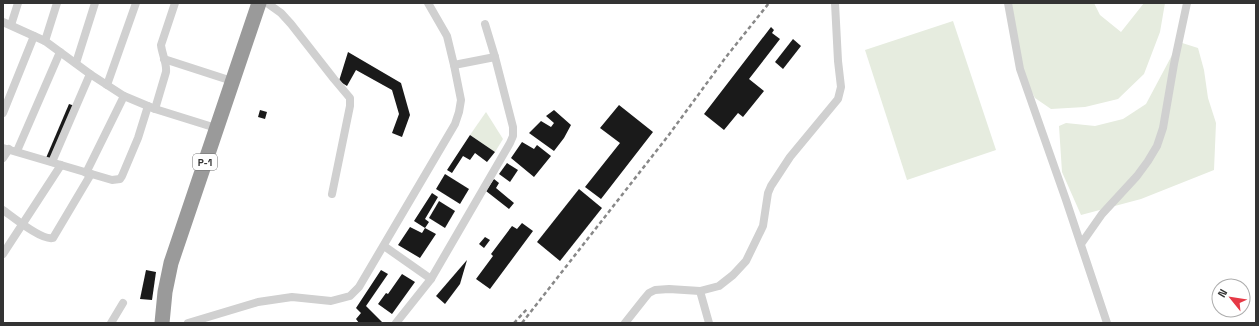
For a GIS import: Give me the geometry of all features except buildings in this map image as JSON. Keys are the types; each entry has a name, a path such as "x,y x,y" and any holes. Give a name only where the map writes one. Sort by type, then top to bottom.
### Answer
{"highway":[{"name":"P-1","path":"162,323 165,292 171,263 259,3"}],"street":[{"path":"18,3 6,25 45,41 90,74 124,96 152,108 216,128"},
{"path":"45,41 57,3"},
{"path":"76,63 96,3"},
{"path":"107,85 136,3"},
{"path":"10,150 112,180 120,179 152,108 166,72 167,66 161,45 174,3"},
{"path":"267,3 281,13 292,24 350,98 350,106 332,194"},
{"path":"188,323 258,302 292,297 331,301 350,296 359,286 455,124 459,112 461,100 447,36 428,3"},
{"path":"625,323 644,299 655,290 669,289 700,292 720,286 746,261 763,226 768,193 771,186 790,157 838,99 841,86 835,3"},
{"path":"1008,3 1020,69 1107,323"},
{"path":"1081,244 1102,214 1137,176 1157,146 1163,128 1174,64 1187,3"},
{"path":"396,323 431,280 485,188 513,136 513,127 485,24"},
{"path":"3,114 34,36"},
{"path":"3,158 10,150 60,52"},
{"path":"454,65 495,57"},
{"path":"164,59 232,81"},
{"path":"52,162 90,74"},
{"path":"3,210 46,238 53,238 89,173 124,96"},
{"path":"3,254 6,244 23,224 61,164"},
{"path":"384,246 431,280"},
{"path":"700,292 708,323"},
{"path":"111,323 123,303"}],"shaded area":[{"path":"1010,3 1094,3 1100,15 1121,32 1144,3 1165,3 1160,32 1144,74 1118,99 1085,107 1051,109 1035,98 1024,77"},
{"path":"953,21 996,150 907,180 865,50"},
{"path":"1179,42 1198,48 1204,70 1208,98 1216,123 1214,170 1141,199 1081,215 1062,172 1059,126 1066,123 1095,126 1123,119 1146,104"},
{"path":"486,112 503,139 495,152 470,135"}],"railway":[{"path":"522,323 668,136 726,57 769,3"},
{"path":"514,323 527,309"}]}
